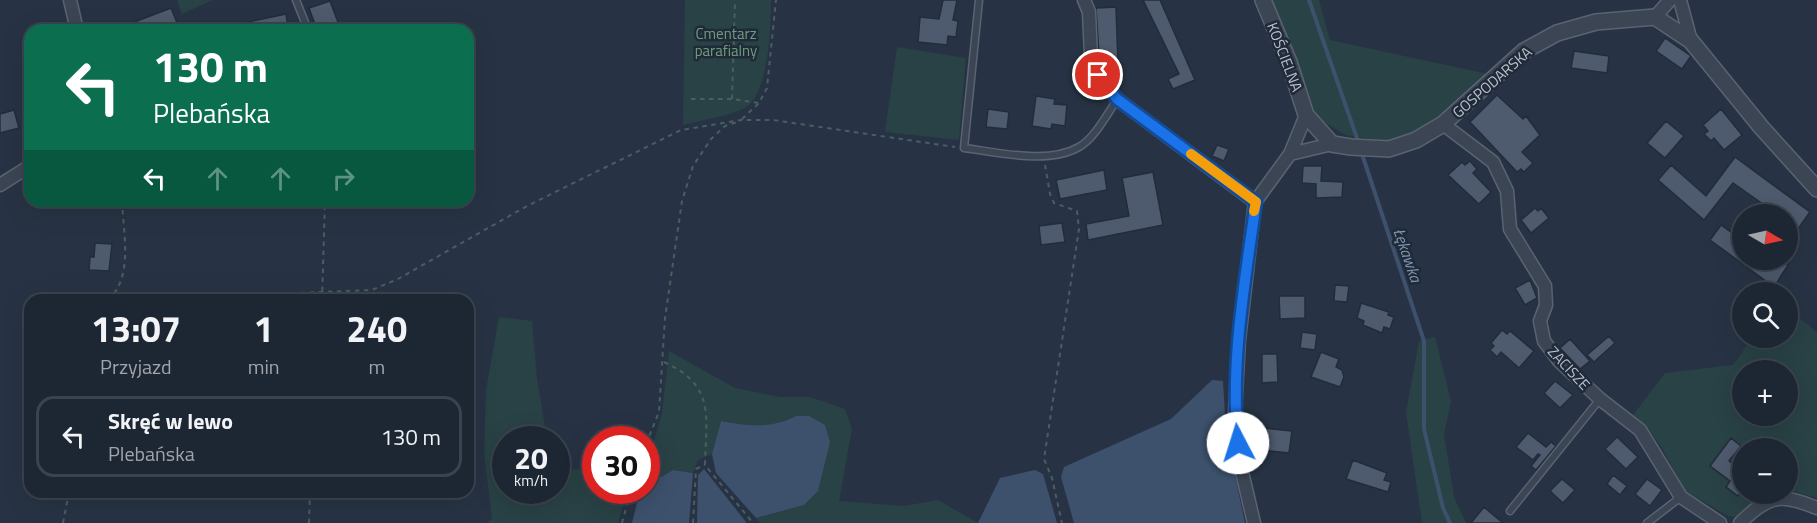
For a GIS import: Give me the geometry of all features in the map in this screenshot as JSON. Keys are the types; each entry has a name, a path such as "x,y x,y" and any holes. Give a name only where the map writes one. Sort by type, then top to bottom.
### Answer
{"street":[{"path":"70,0 76,24"},
{"path":"1084,0 1089,12 1091,57 1098,75 1117,99 1256,202"},
{"name":"KOŚCIELNA","path":"1263,0 1289,62 1306,115"},
{"path":"1670,0 1655,16 1690,41 1761,127 1817,189"},
{"path":"1680,0 1690,41"},
{"name":"GOSPODARSKA","path":"1332,144 1389,149 1416,140 1443,124 1524,51 1557,33 1596,22 1655,16"},
{"path":"1254,523 1239,459 1234,411 1239,340 1256,202 1290,154 1306,115 1332,144 1290,154"},
{"name":"ZACISZE","path":"1443,124 1493,162 1507,192 1510,229 1545,286 1546,305 1540,321 1544,341 1559,361 1600,399 1640,429 1681,497 1720,523"},
{"path":"0,184 24,170"},
{"path":"1740,523 1757,506 1774,498 1792,498 1817,508"}],"lane":[{"path":"296,0 306,24"},
{"path":"979,0 964,148 1044,156 1079,147 1096,129 1117,99"},
{"path":"1510,511 1600,399"},
{"path":"1647,523 1681,497"}],"path":[{"path":"732,99 735,0"},
{"path":"653,426 659,412 664,362 665,318 682,201 693,166 711,139 725,126 741,120 759,103 767,88 777,0"},
{"path":"691,99 732,99 759,103"},
{"path":"255,294 372,290 398,279 527,206 681,130 741,120 773,120 964,148"},
{"path":"1044,156 1050,194 1054,202 1077,211 1079,229 1044,459 1052,478 1062,523"},
{"path":"114,294 124,272 122,207"},
{"path":"322,291 325,207"},
{"path":"664,362 684,371 703,395 709,425 705,465 753,523"},
{"path":"693,523 696,469 705,465"},
{"path":"63,523 68,498"},
{"path":"309,523 310,498"},
{"path":"622,523 627,504"}],"green space":[{"path":"177,0 213,0 182,14"},
{"name":"Cmentarz parafialny","path":"685,0 771,0 771,12 767,60 758,91 752,102 736,112 683,125"},
{"path":"1268,0 1319,0 1330,40 1488,74 1448,110 1411,134 1388,142 1346,135 1315,117 1294,57"},
{"path":"897,47 966,58 959,140 885,132"},
{"path":"499,317 532,321 537,378 545,426 492,426 492,504 570,504 570,469 582,470 582,504 623,504 618,523 487,523 492,519 484,453 486,390"},
{"path":"1798,317 1817,332 1817,498 1798,493 1798,438 1732,438 1732,504 1752,504 1735,517 1728,516 1685,491 1662,448 1647,428 1633,415 1665,373 1732,365 1732,426 1798,426 1798,360 1737,360 1745,348 1798,348"},
{"path":"1435,337 1451,401 1444,434 1454,497 1466,523 1422,523 1406,412 1419,341"},
{"path":"669,351 735,388 780,397 810,397 845,409 852,429 839,501 904,506 938,500 978,523 761,523 756,518 804,505 796,416 768,425 721,421 712,454 698,460 693,473 673,470 660,477 658,426 662,413"}],"water":[{"path":"1212,380 1223,381 1226,432 1245,523 1074,523 1061,477 1064,467 1171,419"},
{"path":"796,416 809,416 825,425 830,442 818,491 804,505 756,518 716,473 712,454 721,421 768,425"},
{"path":"704,469 746,523 697,523 698,475"},
{"path":"673,470 693,473 689,523 632,523 637,504 660,504 661,477"},
{"path":"1035,470 1043,474 1057,523 978,523 1000,478"}],"building":[{"path":"943,0 957,0 953,20 958,21 956,37 948,36 947,45 918,42 920,17 939,19"},
{"path":"1143,0 1160,0 1195,80 1173,89 1168,79 1179,74"},
{"path":"330,1 339,24 315,24 309,8"},
{"path":"1116,7 1118,64 1103,65 1099,55 1096,8"},
{"path":"171,8 178,24 129,24"},
{"path":"286,14 288,24 239,24"},
{"path":"1665,38 1691,56 1682,69 1656,51"},
{"path":"1574,51 1609,56 1607,73 1571,68"},
{"path":"1497,95 1523,119 1526,116 1540,135 1522,152 1533,163 1524,172 1521,169 1517,172 1470,122"},
{"path":"1036,96 1055,99 1054,104 1067,105 1065,126 1052,124 1051,129 1032,126"},
{"path":"988,109 1009,112 1007,129 986,127"},
{"path":"1721,109 1742,135 1724,150 1714,138 1711,141 1704,134 1708,131 1703,125"},
{"path":"14,110 19,128 0,133 0,114"},
{"path":"1666,121 1684,136 1665,158 1647,143"},
{"path":"1217,145 1229,149 1224,161 1212,156"},
{"path":"1735,157 1810,212 1798,229 1798,204 1763,204 1733,183 1704,220 1658,180 1671,165 1706,196"},
{"path":"1470,161 1477,169 1473,173 1491,192 1479,204 1448,175 1462,162 1465,165"},
{"path":"1303,166 1322,166 1321,181 1343,182 1342,197 1316,198 1316,184 1302,183"},
{"path":"1104,170 1107,190 1060,199 1056,180"},
{"path":"1153,172 1163,225 1088,240 1086,224 1129,216 1122,178"},
{"path":"1535,208 1538,211 1541,208 1549,218 1531,233 1521,220"},
{"path":"1062,223 1065,242 1041,245 1039,226"},
{"path":"1721,225 1732,233 1732,256 1710,240"},
{"path":"95,243 112,244 109,271 89,270 90,257 94,257"},
{"path":"1751,270 1785,270 1777,282 1767,282"},
{"path":"1530,280 1537,298 1525,305 1515,288"},
{"path":"1335,285 1349,286 1347,302 1334,301"},
{"path":"1279,296 1305,296 1305,318 1280,319"},
{"path":"1361,303 1389,312 1388,315 1394,317 1390,329 1384,327 1382,333 1363,325 1364,321 1357,318"},
{"path":"1502,330 1507,334 1510,331 1534,351 1519,368 1501,352 1497,357 1490,350 1494,346 1491,343"},
{"path":"1302,332 1317,334 1315,350 1300,348"},
{"path":"1609,336 1615,343 1594,362 1587,355"},
{"path":"1570,339 1590,361 1580,369 1560,348"},
{"path":"1321,352 1339,359 1336,367 1342,370 1344,377 1340,387 1311,377"},
{"path":"1262,354 1277,354 1278,382 1262,383"},
{"path":"1555,381 1573,395 1560,408 1544,393"},
{"path":"1264,428 1292,431 1289,453 1261,450"},
{"path":"1528,433 1546,447 1551,442 1556,446 1536,470 1531,466 1540,455 1538,454 1533,460 1516,447"},
{"path":"1617,437 1638,457 1626,469 1605,449"},
{"path":"1731,438 1732,457 1729,461 1732,463 1732,492 1726,487 1730,481 1710,466"},
{"path":"1353,460 1387,473 1384,480 1391,482 1388,492 1346,479"},
{"path":"1613,475 1627,486 1620,495 1607,484"},
{"path":"1562,479 1575,490 1563,503 1550,491"},
{"path":"1647,479 1662,490 1650,506 1635,494"},
{"path":"1484,507 1503,523 1471,523"}],"waterway":[{"name":"Łękawka","path":"1309,0 1359,144"},
{"name":"Łękawka","path":"1361,151 1424,341 1424,429 1443,508 1450,523"}],"slow traffic":[{"path":"1191,154 1256,202 1254,211"}],"route":[{"path":"1098,75 1117,99 1256,202 1239,340 1234,411 1238,443"}]}
